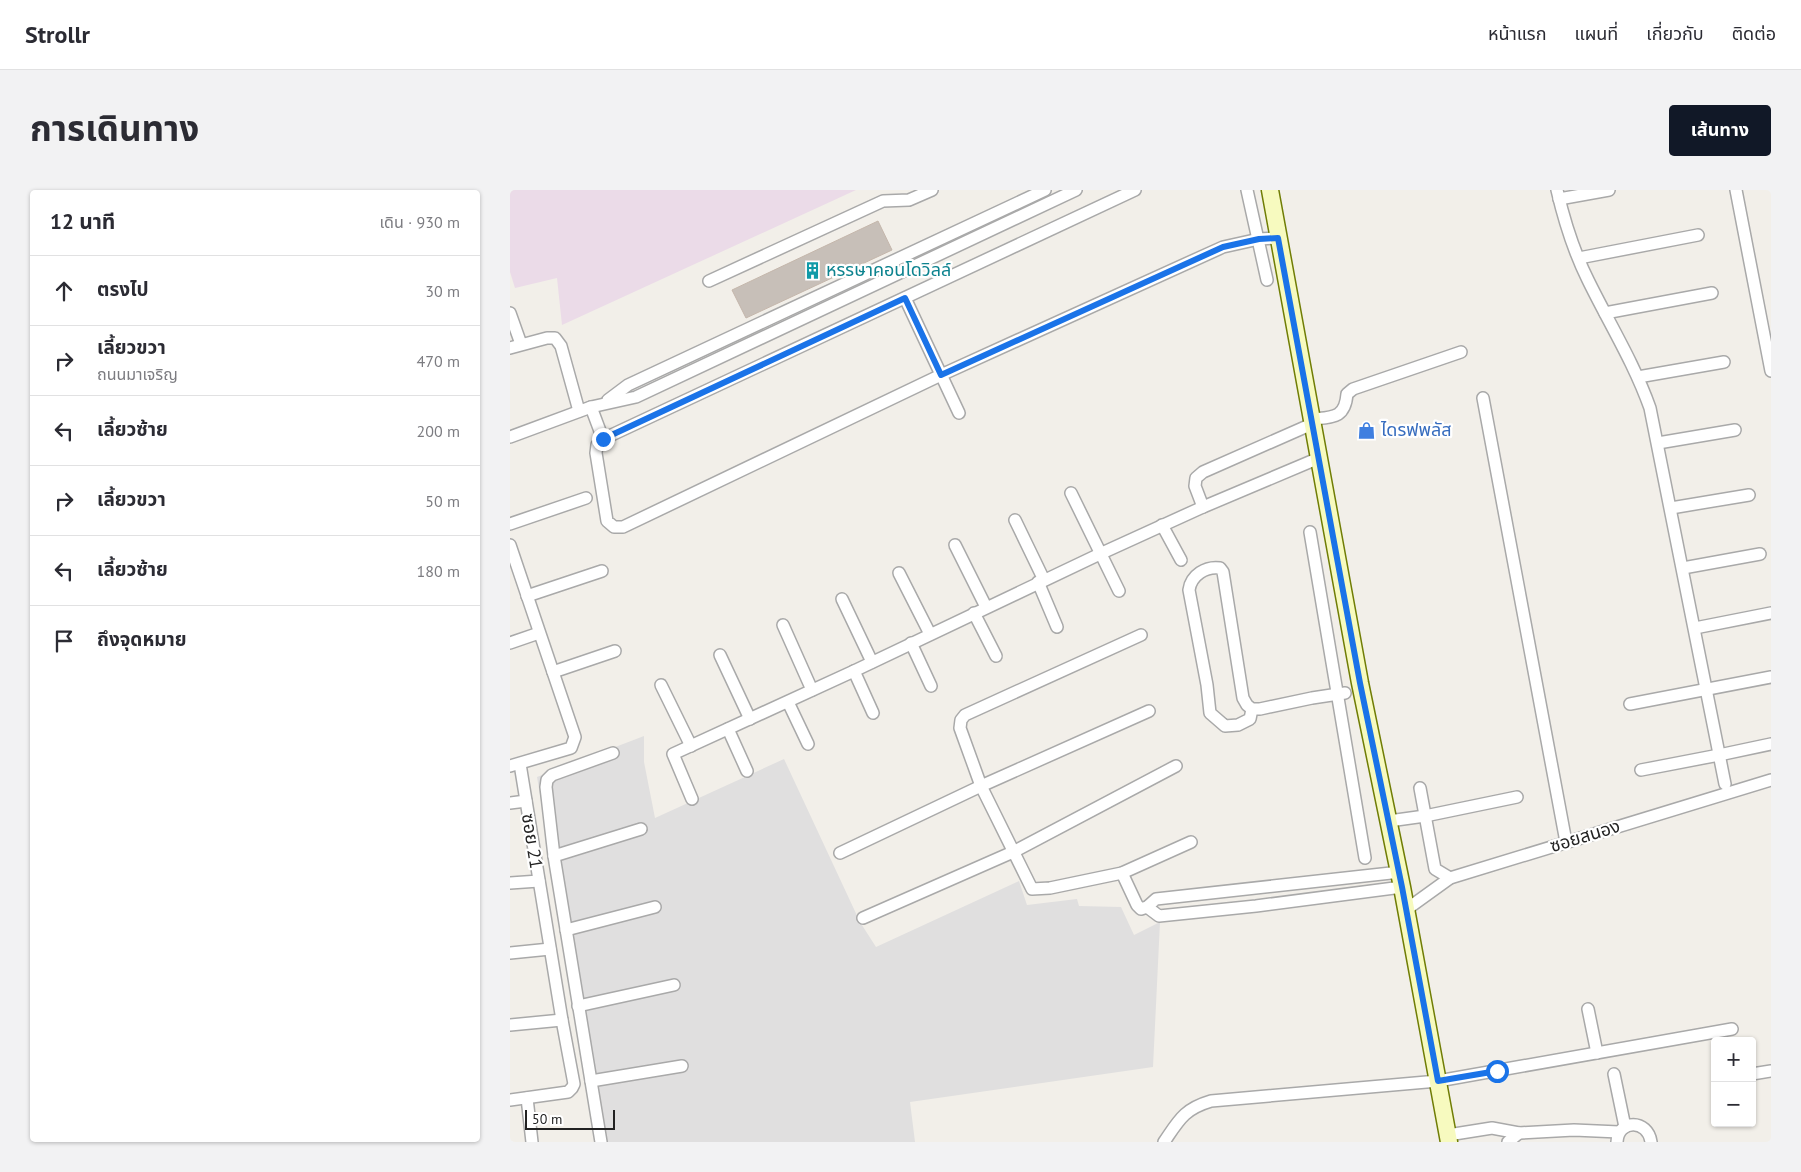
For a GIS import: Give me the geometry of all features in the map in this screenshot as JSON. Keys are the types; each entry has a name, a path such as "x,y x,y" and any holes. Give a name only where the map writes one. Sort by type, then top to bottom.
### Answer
{"main road":[{"path":"1270,190 1362,692 1401,880 1448,1138"}],"street":[{"path":"709,281 883,201 909,200 932,190"},
{"path":"605,403 628,385 1045,190"},
{"path":"510,437 591,407 636,397 1076,190"},
{"path":"1135,190 603,439 597,445 596,453 607,521 614,526 623,527 941,375 1223,247 1259,239 1278,238"},
{"path":"1247,190 1267,280"},
{"path":"1609,190 1558,194 1563,216 1587,279 1638,377 1650,408 1725,784"},
{"path":"1736,190 1771,371"},
{"path":"1579,258 1698,235"},
{"path":"888,264 895,276"},
{"path":"1605,313 1712,293"},
{"path":"905,298 959,413"},
{"path":"510,313 522,344"},
{"path":"510,348 546,338 555,338 561,346 579,411"},
{"path":"1203,506 1195,486 1196,478 1203,472 1312,421 1329,418 1343,411 1346,406 1346,394 1353,389 1460,352"},
{"path":"1638,377 1724,362"},
{"path":"1483,398 1566,842"},
{"path":"591,407 603,439"},
{"path":"1658,443 1735,430"},
{"path":"692,799 673,754 854,671 1102,552 1203,506 1319,458"},
{"path":"1071,493 1102,552 1119,591"},
{"path":"1671,508 1750,494"},
{"path":"510,524 586,498"},
{"path":"1015,520 1041,581 1057,627"},
{"path":"1162,525 1181,560"},
{"path":"1310,532 1341,694 1365,858"},
{"path":"510,545 575,737 571,748 515,765"},
{"path":"955,545 986,607"},
{"path":"1683,568 1760,554"},
{"path":"1252,709 1250,719 1238,726 1224,726 1210,712 1207,685 1189,590 1190,582 1198,574 1209,568 1220,568 1223,572 1244,698 1247,705 1252,709 1341,694 1349,686 1362,692"},
{"path":"527,596 602,571"},
{"path":"899,573 930,634"},
{"path":"842,599 872,662"},
{"path":"974,613 996,656"},
{"path":"1695,628 1771,613"},
{"path":"783,625 812,690"},
{"path":"510,643 540,633"},
{"path":"1141,635 965,715 961,720 960,728 981,786 1032,890 1122,873 1192,842"},
{"path":"911,643 932,686"},
{"path":"553,672 615,651"},
{"path":"720,655 750,719"},
{"path":"854,671 873,713"},
{"path":"1630,704 1771,677"},
{"path":"661,685 691,746"},
{"path":"788,702 808,744"},
{"path":"840,854 981,786 1149,711"},
{"path":"728,729 747,771"},
{"path":"1641,770 1771,744"},
{"path":"601,1142 554,856 546,787 548,780 552,776 613,753"},
{"name":"ซอย 21","path":"515,765 526,802 574,1084 568,1092 526,1098"},
{"path":"863,918 1013,852 1176,766"},
{"name":"ซอยสนอง","path":"1406,910 1450,878 1771,780"},
{"path":"1420,788 1435,869 1450,878"},
{"path":"1389,821 1425,816 1517,797"},
{"name":"ซอย 21","path":"510,803 526,802"},
{"path":"554,856 640,829"},
{"path":"1122,873 1137,905 1141,909 1147,908 1156,899 1401,880"},
{"path":"1147,908 1159,916 1256,906 1401,880"},
{"path":"510,883 539,881"},
{"path":"566,930 655,907"},
{"path":"510,953 550,949"},
{"path":"578,1006 674,985"},
{"path":"1588,1009 1597,1053"},
{"path":"510,1025 562,1020"},
{"path":"1164,1142 1183,1115 1197,1105 1211,1101 1438,1081 1732,1029"},
{"path":"591,1081 682,1066"},
{"path":"1756,1073 1771,1071"},
{"path":"1614,1074 1620,1134"},
{"path":"510,1100 526,1098 532,1142"},
{"path":"1448,1138 1492,1128 1519,1133 1574,1130 1620,1134 1631,1125 1638,1125 1649,1134 1650,1142"},
{"path":"1508,1142 1519,1133"}],"shaded area":[{"path":"510,190 856,190 562,325 557,278 515,288 510,272"},
{"path":"644,736 644,762 655,818 784,759 860,922 876,947 1019,881 1027,905 1077,899 1079,906 1121,907 1134,935 1160,922 1153,1067 910,1102 915,1142 598,1142 537,777"}],"building":[{"name":"หรรษาคอนโดวิลล์","path":"878,221 892,250 746,318 732,290"}],"place":[{"name":"หรรษาคอนโดวิลล์","path":"812,270"},
{"name":"ไดรฟพลัส","path":"1367,430"}],"route":[{"path":"603,439 905,298 941,375 1223,247 1259,239 1278,238 1360,683 1402,887 1438,1081 1497,1071"}]}
